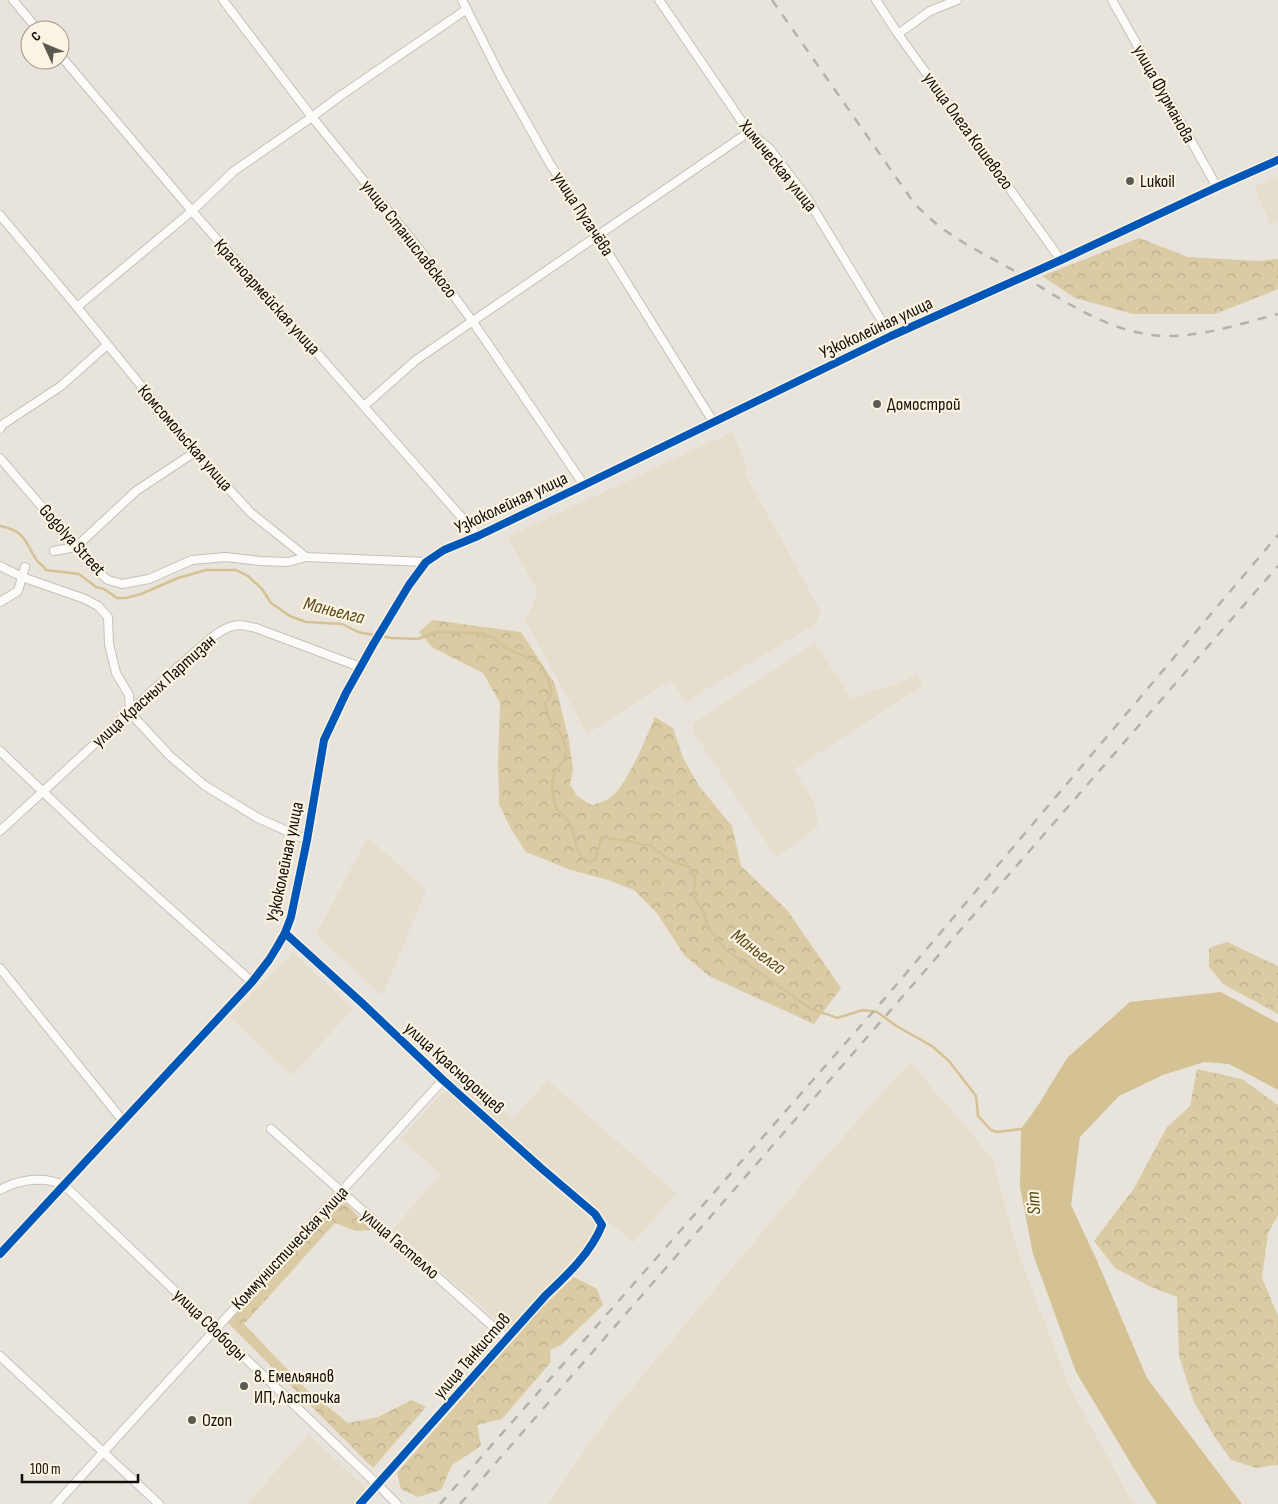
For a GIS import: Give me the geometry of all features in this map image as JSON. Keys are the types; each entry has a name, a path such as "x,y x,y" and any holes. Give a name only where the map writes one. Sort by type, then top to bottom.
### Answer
{"street":[{"path":"13,0 30,20"},
{"name":"улица Станиславского","path":"223,0 312,117 420,250 473,322 584,485"},
{"name":"улица Пугачёва","path":"462,0 480,38 550,164 597,235 714,423"},
{"name":"Химическая улица","path":"659,0 749,132 769,148 807,198 892,336"},
{"name":"улица Олега Кошевого","path":"876,0 898,34 1061,260"},
{"path":"898,34 930,11 957,0"},
{"name":"улица Фурманова","path":"1112,0 1216,187"},
{"path":"77,307 192,211 234,172 340,96 467,9"},
{"name":"Красноармейская улица","path":"70,67 192,211 478,536"},
{"path":"364,406 416,360 749,132"},
{"name":"Узкоколейная улица","path":"0,1254 252,982 269,960 285,933 291,917 307,840 324,740 346,693 385,623 426,562 444,550 478,536 892,336 1278,160"},
{"name":"Комсомольская улица","path":"0,215 195,452 251,513 306,557"},
{"path":"0,428 61,386 107,345"},
{"path":"54,551 76,547 136,491 195,452"},
{"name":"Gogolya Street","path":"0,458 76,547 108,580 122,584 149,579 192,560 226,557 288,562 306,557"},
{"path":"306,557 426,562"},
{"path":"0,566 22,577 85,599 98,606 108,616 109,644 116,673 129,695 130,710 133,716 170,756 204,785 258,818 307,840"},
{"path":"0,602 18,590 25,567"},
{"name":"улица Красных Партизан","path":"0,831 130,710 215,636 226,629 239,625 256,628 360,667"},
{"path":"0,751 97,843 252,982"},
{"name":"улица Краснодонцев","path":"285,933 443,1080 595,1214 602,1225"},
{"path":"0,968 123,1121"},
{"name":"Коммунистическая улица","path":"56,1504 443,1080"},
{"name":"улица Гастелло","path":"271,1129 507,1339"},
{"path":"0,1190 23,1181 43,1179 64,1185"},
{"name":"улица Свободы","path":"64,1185 397,1504"},
{"name":"улица Танкистов","path":"360,1504 545,1296 565,1277 598,1234 602,1225"},
{"path":"0,1356 159,1504"}],"shaded area":[{"path":"1278,176 1278,222 1271,225 1254,187"},
{"path":"732,432 747,466 744,472 821,612 815,624 685,702 671,680 587,734 524,617 529,614 538,592 508,537"},
{"path":"815,643 851,698 899,684 917,674 923,685 794,769 815,805 818,827 776,857 694,733 693,724"},
{"path":"368,837 426,891 382,995 316,935"},
{"path":"293,952 353,1010 291,1075 230,1017"},
{"path":"910,1062 992,1158 1018,1253 1069,1386 1133,1504 548,1504 614,1410 814,1170"},
{"path":"460,1073 513,1119 547,1080 676,1193 633,1243 607,1220 510,1331 393,1229 441,1174 401,1139"},
{"path":"309,1435 369,1491 357,1504 250,1504 248,1502"}],"green space":[{"path":"1139,238 1188,257 1258,261 1278,259 1278,289 1215,314 1133,314 1075,298 1042,276"},
{"path":"433,620 521,632 555,684 569,740 573,770 570,784 577,796 592,805 610,798 623,783 636,761 655,717 673,728 683,758 699,786 732,826 741,866 787,910 841,988 814,1024 709,976 684,955 657,913 634,890 608,880 571,870 526,852 511,829 499,804 500,703 483,673 433,648 419,632"},
{"path":"1227,942 1278,966 1278,1014 1223,984 1209,967 1209,948"},
{"path":"1197,1069 1242,1079 1278,1105 1278,1215 1268,1233 1262,1278 1278,1316 1278,1465 1256,1468 1231,1460 1194,1402 1179,1356 1177,1297 1151,1287 1115,1268 1094,1241 1133,1190 1167,1127 1190,1106"},
{"path":"346,1203 371,1230 356,1231 335,1223 244,1324 306,1389 348,1423 378,1417 412,1400 426,1407 373,1468 228,1323 332,1208"},
{"path":"574,1277 597,1289 603,1305 561,1345 550,1350 551,1362 502,1419 477,1425 481,1446 452,1465 441,1490 418,1497 401,1489 397,1473 539,1310"}],"water":[{"name":"Sim","path":"1221,992 1278,1023 1278,1090 1229,1064 1204,1062 1163,1075 1119,1096 1080,1137 1071,1205 1147,1378 1242,1504 1157,1504 1076,1372 1033,1254 1020,1187 1021,1129 1039,1104 1067,1058 1130,1002"}],"waterway":[{"name":"Маньелга","path":"0,526 8,528 23,537 37,560 46,570 79,574 96,587 104,589 117,598 141,594 178,578 206,570 236,570 248,576 262,589 271,603 290,616 306,622 342,624 358,632 391,638 418,639 435,632 478,633 494,638 504,647 540,664 551,688 550,697 545,703 551,726 559,730 566,748 564,758 552,782 552,789 557,809 570,823 578,850 584,859 589,862 595,860 601,839 605,837 651,846 669,860 689,867 695,877 694,897 703,911 708,928 728,952 811,1009 837,1018 863,1010 877,1012 898,1027 932,1046 949,1061 976,1096 978,1116 991,1130 997,1132 1023,1130"}],"railway":[{"path":"772,0 914,203 937,225 954,237 1087,314 1123,329 1143,334 1163,336 1192,334 1221,329 1278,314"},
{"path":"440,1504 886,997 1278,535"},
{"path":"460,1504 1278,566"}],"cycle path":[{"path":"0,1254 252,982 269,960 285,933 291,917 307,840 324,740 346,693 374,643 409,585 426,562 444,550 478,536 891,336 1278,160"},
{"path":"285,933 443,1080 595,1214 602,1225 591,1245 577,1264 545,1296 360,1504"}],"place":[{"name":"Lukoil","path":"1130,181"},
{"name":"Домострой","path":"877,404"},
{"name":"8. Емельянов ИП, Ласточка","path":"244,1386"},
{"name":"Ozon","path":"192,1420"}]}
